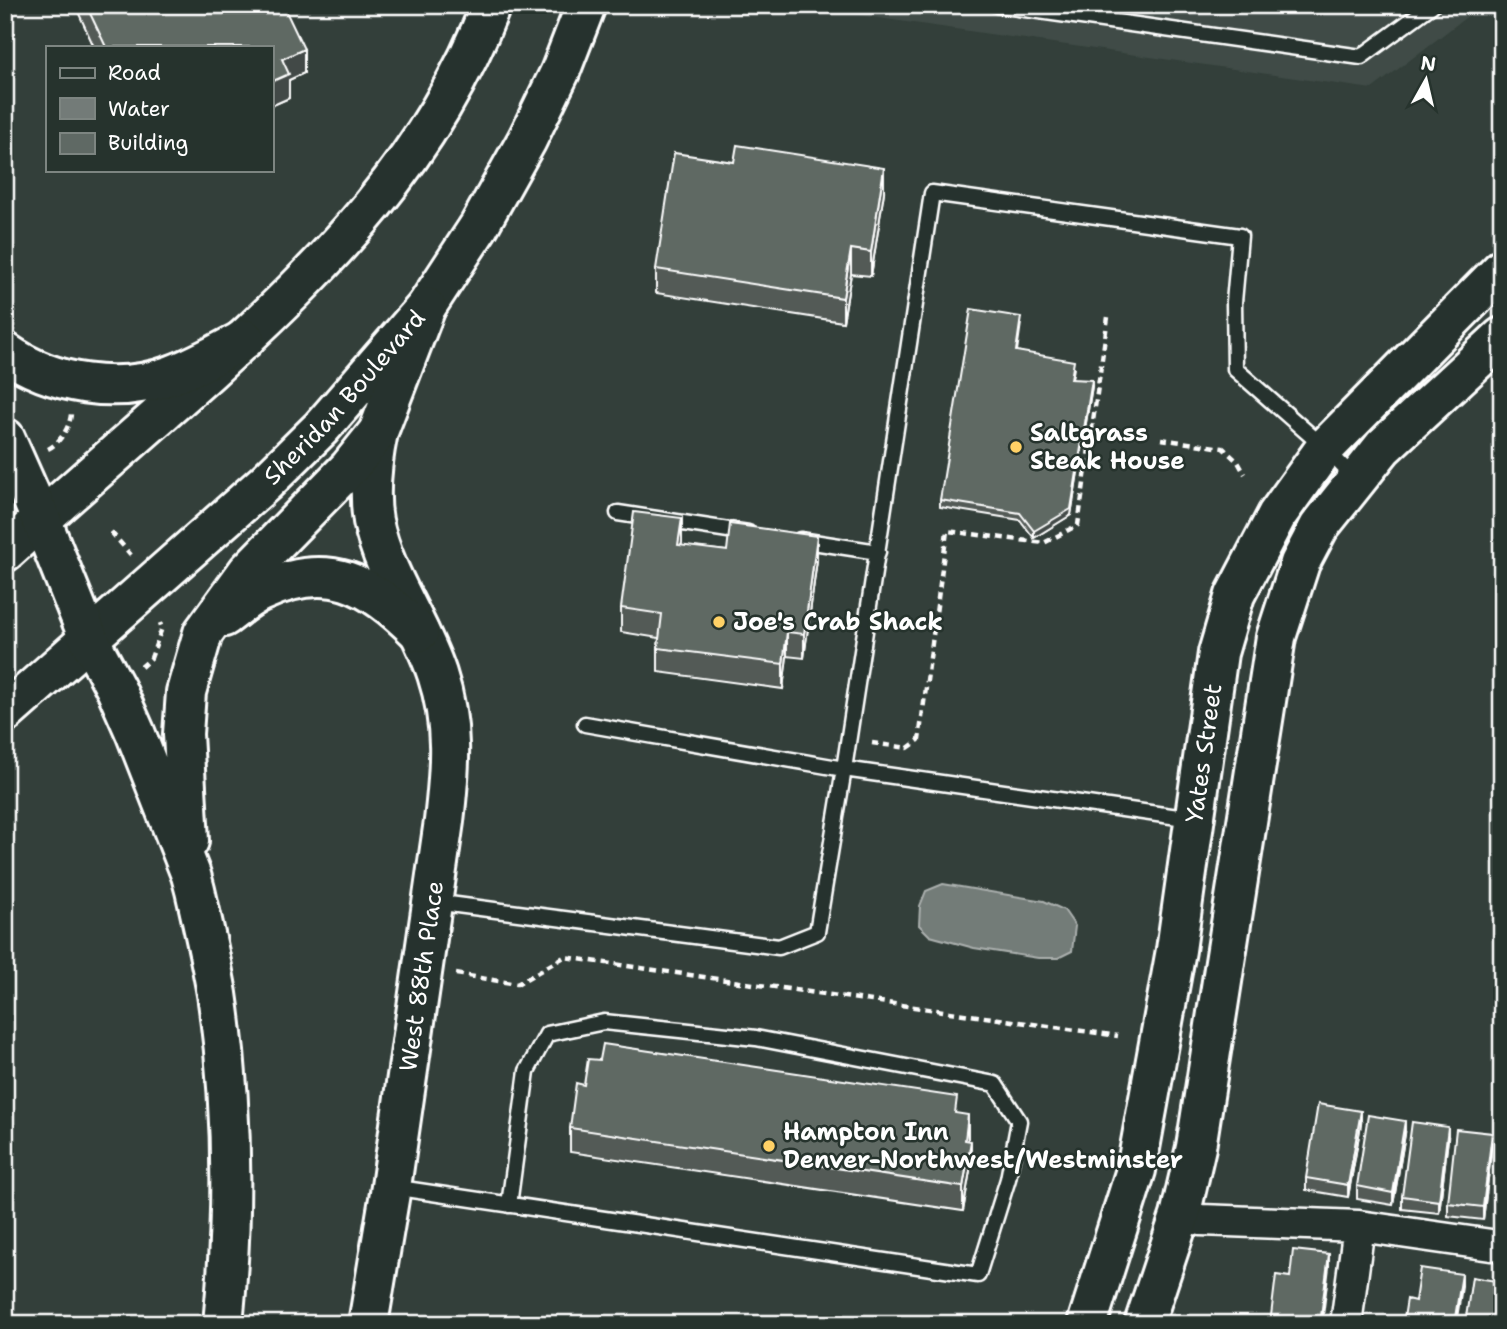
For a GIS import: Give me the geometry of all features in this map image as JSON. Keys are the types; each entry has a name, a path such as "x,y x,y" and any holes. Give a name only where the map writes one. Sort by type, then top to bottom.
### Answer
{"main road":[{"path":"5,552 245,339 325,261 371,210 416,150 452,88 491,5"},
{"name":"Sheridan Boulevard","path":"5,713 265,483 321,428 426,307 479,226 527,140 560,72 586,5"},
{"name":"Yates Street","path":"1087,1324 1136,1170 1176,950 1218,653 1235,595 1277,515 1325,448 1502,269"},
{"path":"191,875 183,734 186,692 202,633 248,571 349,468 378,432 426,307"},
{"path":"1144,1324 1180,1216 1196,1147 1276,637 1300,563 1319,527 1383,447 1502,337"},
{"path":"5,352 54,376 76,382 129,384 170,376 245,339"},
{"name":"West 88th Place","path":"369,1324 444,821 450,733 437,672 384,557 373,521 372,464 378,432"},
{"path":"22,446 41,519 89,639 135,732 191,875 217,994 226,1083 230,1231 223,1324"},
{"path":"202,633 258,593 291,580 319,576 351,582 374,593 419,632"}],"street":[{"path":"1180,1216 1201,1220 1359,1226 1491,1245"},
{"path":"1346,1324 1359,1226"}],"lane":[{"path":"997,5 1360,57 1432,5"},
{"path":"432,901 779,947 817,932 932,193 1240,236 1234,302 1235,369 1325,448 1356,480"},
{"path":"618,513 878,552"},
{"path":"585,724 844,769 1194,820"},
{"path":"391,1187 509,1205 978,1275 1009,1180 1019,1121 995,1084 756,1038 604,1022 547,1034 527,1072 509,1205"}],"path":[{"path":"871,743 908,748 919,740 947,531 1044,543 1078,525 1108,317"},
{"path":"22,446 55,446 70,422 71,403"},
{"path":"1093,430 1124,435"},
{"path":"1161,439 1223,448 1238,462 1245,474"},
{"path":"111,532 135,559"},
{"path":"140,667 151,658 162,628 160,622"},
{"path":"421,975 451,973 517,984 564,957 1118,1036"}],"shaded area":[{"path":"789,5 1482,5 1372,89"}],"water":[{"path":"943,884 1044,901 1064,910 1075,926 1072,951 1058,958 1038,958 974,948 930,936 919,925 920,906 926,891"}],"building":[{"path":"86,5 283,5 304,49 282,59 289,74 273,81 273,46 106,46"},
{"path":"737,145 884,168 871,252 851,249 843,298 656,269 674,153 734,162"},
{"name":"Saltgrass Steak House","path":"971,309 1021,317 1016,351 1074,361 1071,379 1092,380 1071,509 1034,531 1020,513 940,500"},
{"path":"634,512 682,518 678,545 727,551 730,524 817,536 804,634 787,632 783,664 658,648 662,614 621,608"},
{"name":"Hampton Inn Denver-Northwest/Westminster","path":"603,1044 957,1097 955,1113 968,1115 965,1140 971,1141 963,1187 570,1128 576,1083 584,1085 588,1059 600,1060"},
{"path":"1318,1104 1361,1111 1348,1185 1306,1178"},
{"path":"1368,1115 1405,1121 1393,1193 1357,1186"},
{"path":"1412,1122 1448,1127 1439,1201 1402,1196"},
{"path":"1456,1129 1492,1133 1483,1207 1448,1203"},
{"path":"1502,1147 1502,1211 1494,1210"},
{"path":"1293,1250 1329,1254 1320,1324 1270,1324 1276,1275 1290,1277"},
{"path":"1420,1268 1462,1274 1454,1324 1403,1324 1407,1299 1415,1301"},
{"path":"1472,1277 1502,1282 1502,1324 1465,1324"}],"place":[{"name":"Saltgrass Steak House","path":"1016,447"},
{"name":"Joe's Crab Shack","path":"719,622"},
{"name":"Hampton Inn Denver-Northwest/Westminster","path":"769,1146"}]}
